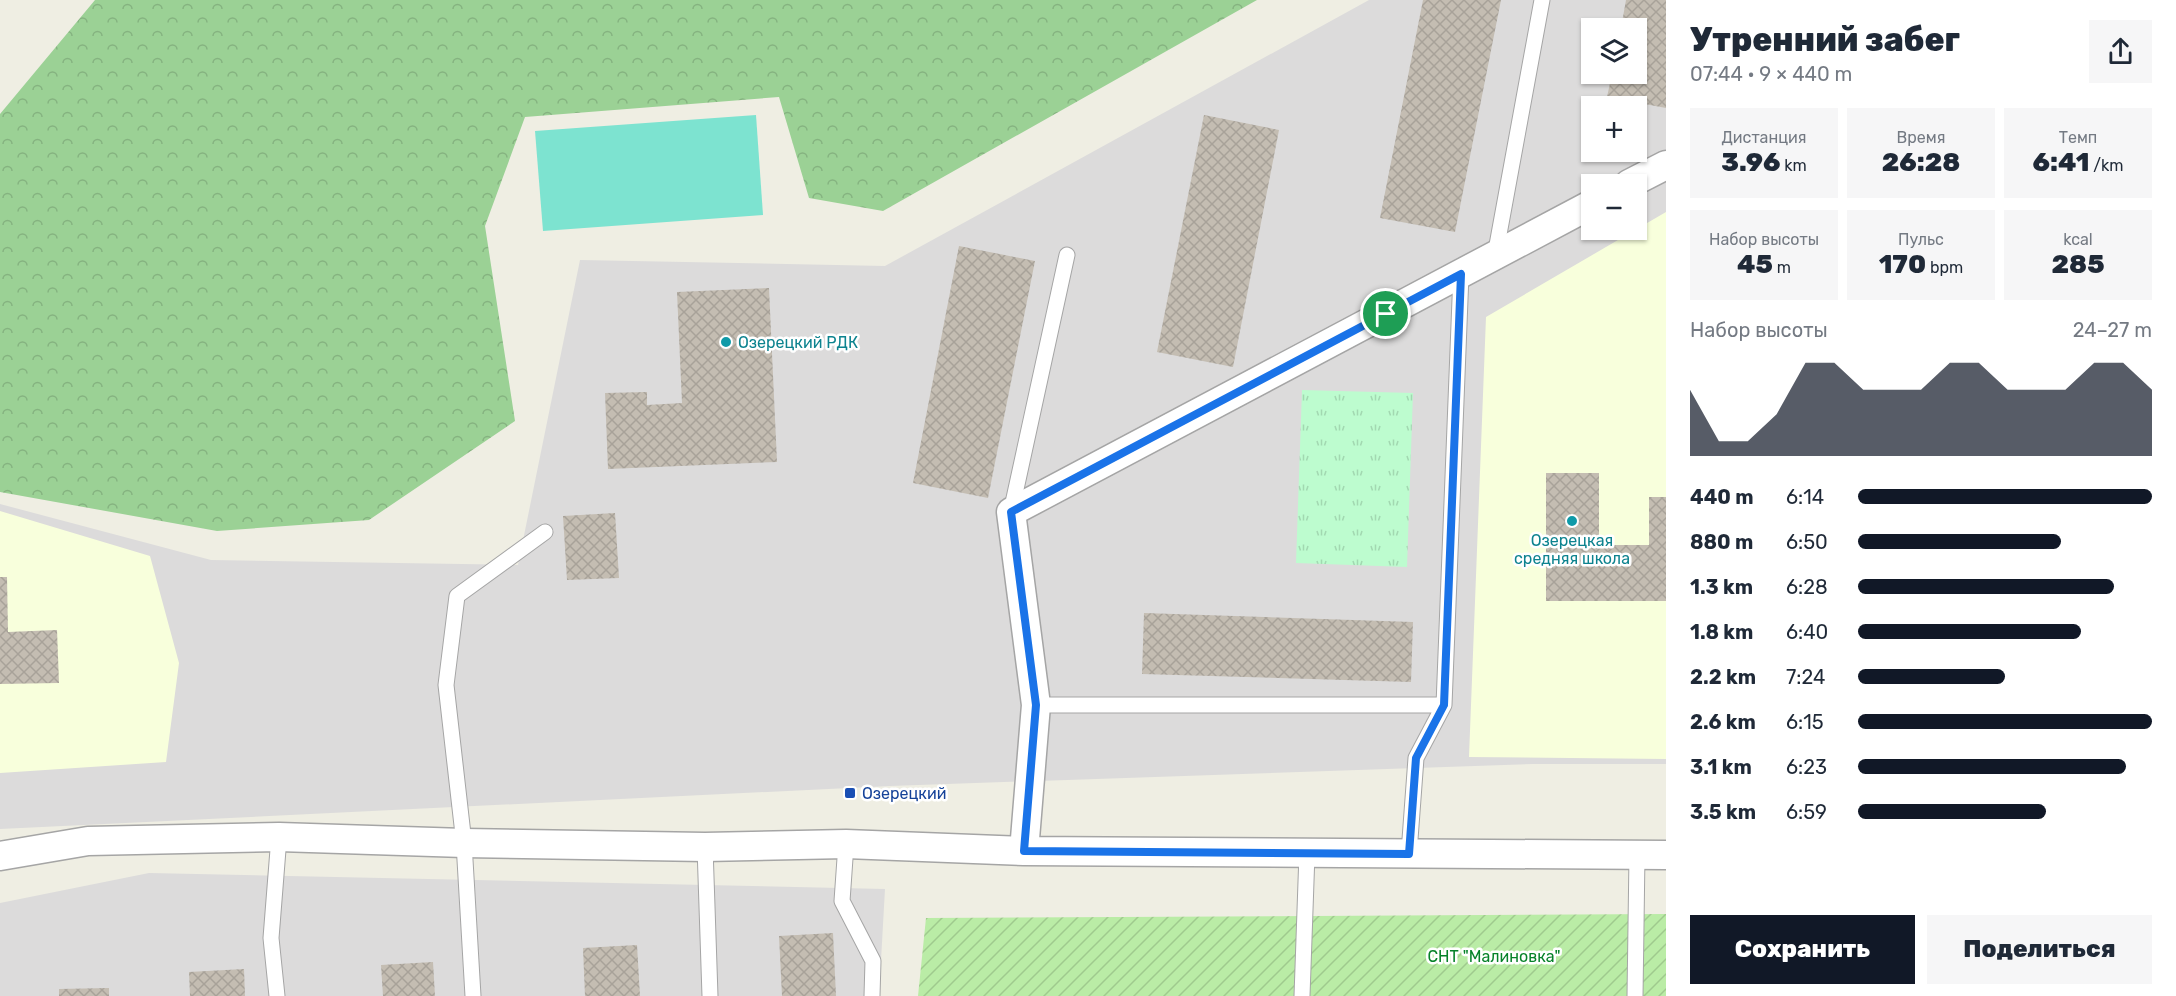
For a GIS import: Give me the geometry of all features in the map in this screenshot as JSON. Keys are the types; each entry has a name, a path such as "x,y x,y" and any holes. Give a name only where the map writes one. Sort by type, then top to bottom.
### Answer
{"street":[{"path":"1647,175 1666,165"},
{"path":"1024,851 1036,705 1011,512 1581,210"},
{"path":"0,856 88,841 279,837 705,847 846,844 1024,851 1666,855"}],"lane":[{"path":"1495,256 1542,0"},
{"path":"1011,512 1067,255"},
{"path":"1409,854 1416,758 1444,705 1461,274"},
{"path":"472,996 464,843 446,685 457,596 545,532"},
{"path":"1036,705 1444,705"},
{"path":"277,996 271,938 279,837"},
{"path":"846,844 842,901 873,961 872,996"},
{"path":"705,847 710,996"},
{"path":"1302,996 1307,853"},
{"path":"1635,996 1637,855"}],"shaded area":[{"path":"1369,0 1666,0 1666,764 1533,764 890,786 0,829 0,504 211,560 518,565 580,260 885,266"},
{"path":"756,115 763,215 543,231 535,131"},
{"path":"1666,212 1666,759 1469,757 1486,317 1618,240 1647,240 1647,223"},
{"path":"0,511 150,556 179,663 166,762 0,773"},
{"path":"149,873 885,889 879,996 0,996 0,903"}],"green space":[{"path":"95,0 1257,0 883,211 809,198 779,97 525,117 485,226 515,421 369,520 217,531 0,492 0,114"},
{"path":"1302,390 1413,393 1407,567 1296,563"},
{"name":"СНТ \"Малиновка\"","path":"1666,914 1666,996 918,996 926,918"}],"building":[{"path":"1423,0 1501,0 1455,232 1380,218"},
{"path":"1626,0 1666,0 1666,108 1647,104 1647,96 1607,96 1610,84 1647,84 1647,18 1623,18"},
{"path":"1204,115 1279,130 1233,367 1157,352"},
{"path":"959,246 1035,261 988,498 913,483"},
{"name":"Озерецкий РДК","path":"769,288 777,462 608,469 605,393 647,392 647,405 682,403 677,292"},
{"name":"Озерецкая средняя школа","path":"1546,473 1599,473 1599,545 1649,545 1649,497 1666,497 1666,601 1546,601"},
{"path":"615,513 619,578 567,580 563,516"},
{"path":"0,577 7,577 8,632 57,630 59,683 0,684"},
{"path":"1144,613 1413,622 1411,682 1142,674"},
{"path":"833,933 836,996 782,996 779,936"},
{"path":"637,945 640,996 585,996 583,948"},
{"path":"433,962 435,996 383,996 381,965"},
{"path":"244,969 245,996 190,996 189,972"},
{"path":"109,988 109,996 59,996 59,989"}],"place":[{"name":"Озерецкий РДК","path":"726,342"},
{"name":"Озерецкая средняя школа","path":"1572,521"},
{"name":"Озерецкий","path":"850,793"}],"route":[{"path":"1461,274 1444,705 1416,758 1409,854 1024,851 1036,705 1011,512 1386,314 1461,274"}]}
